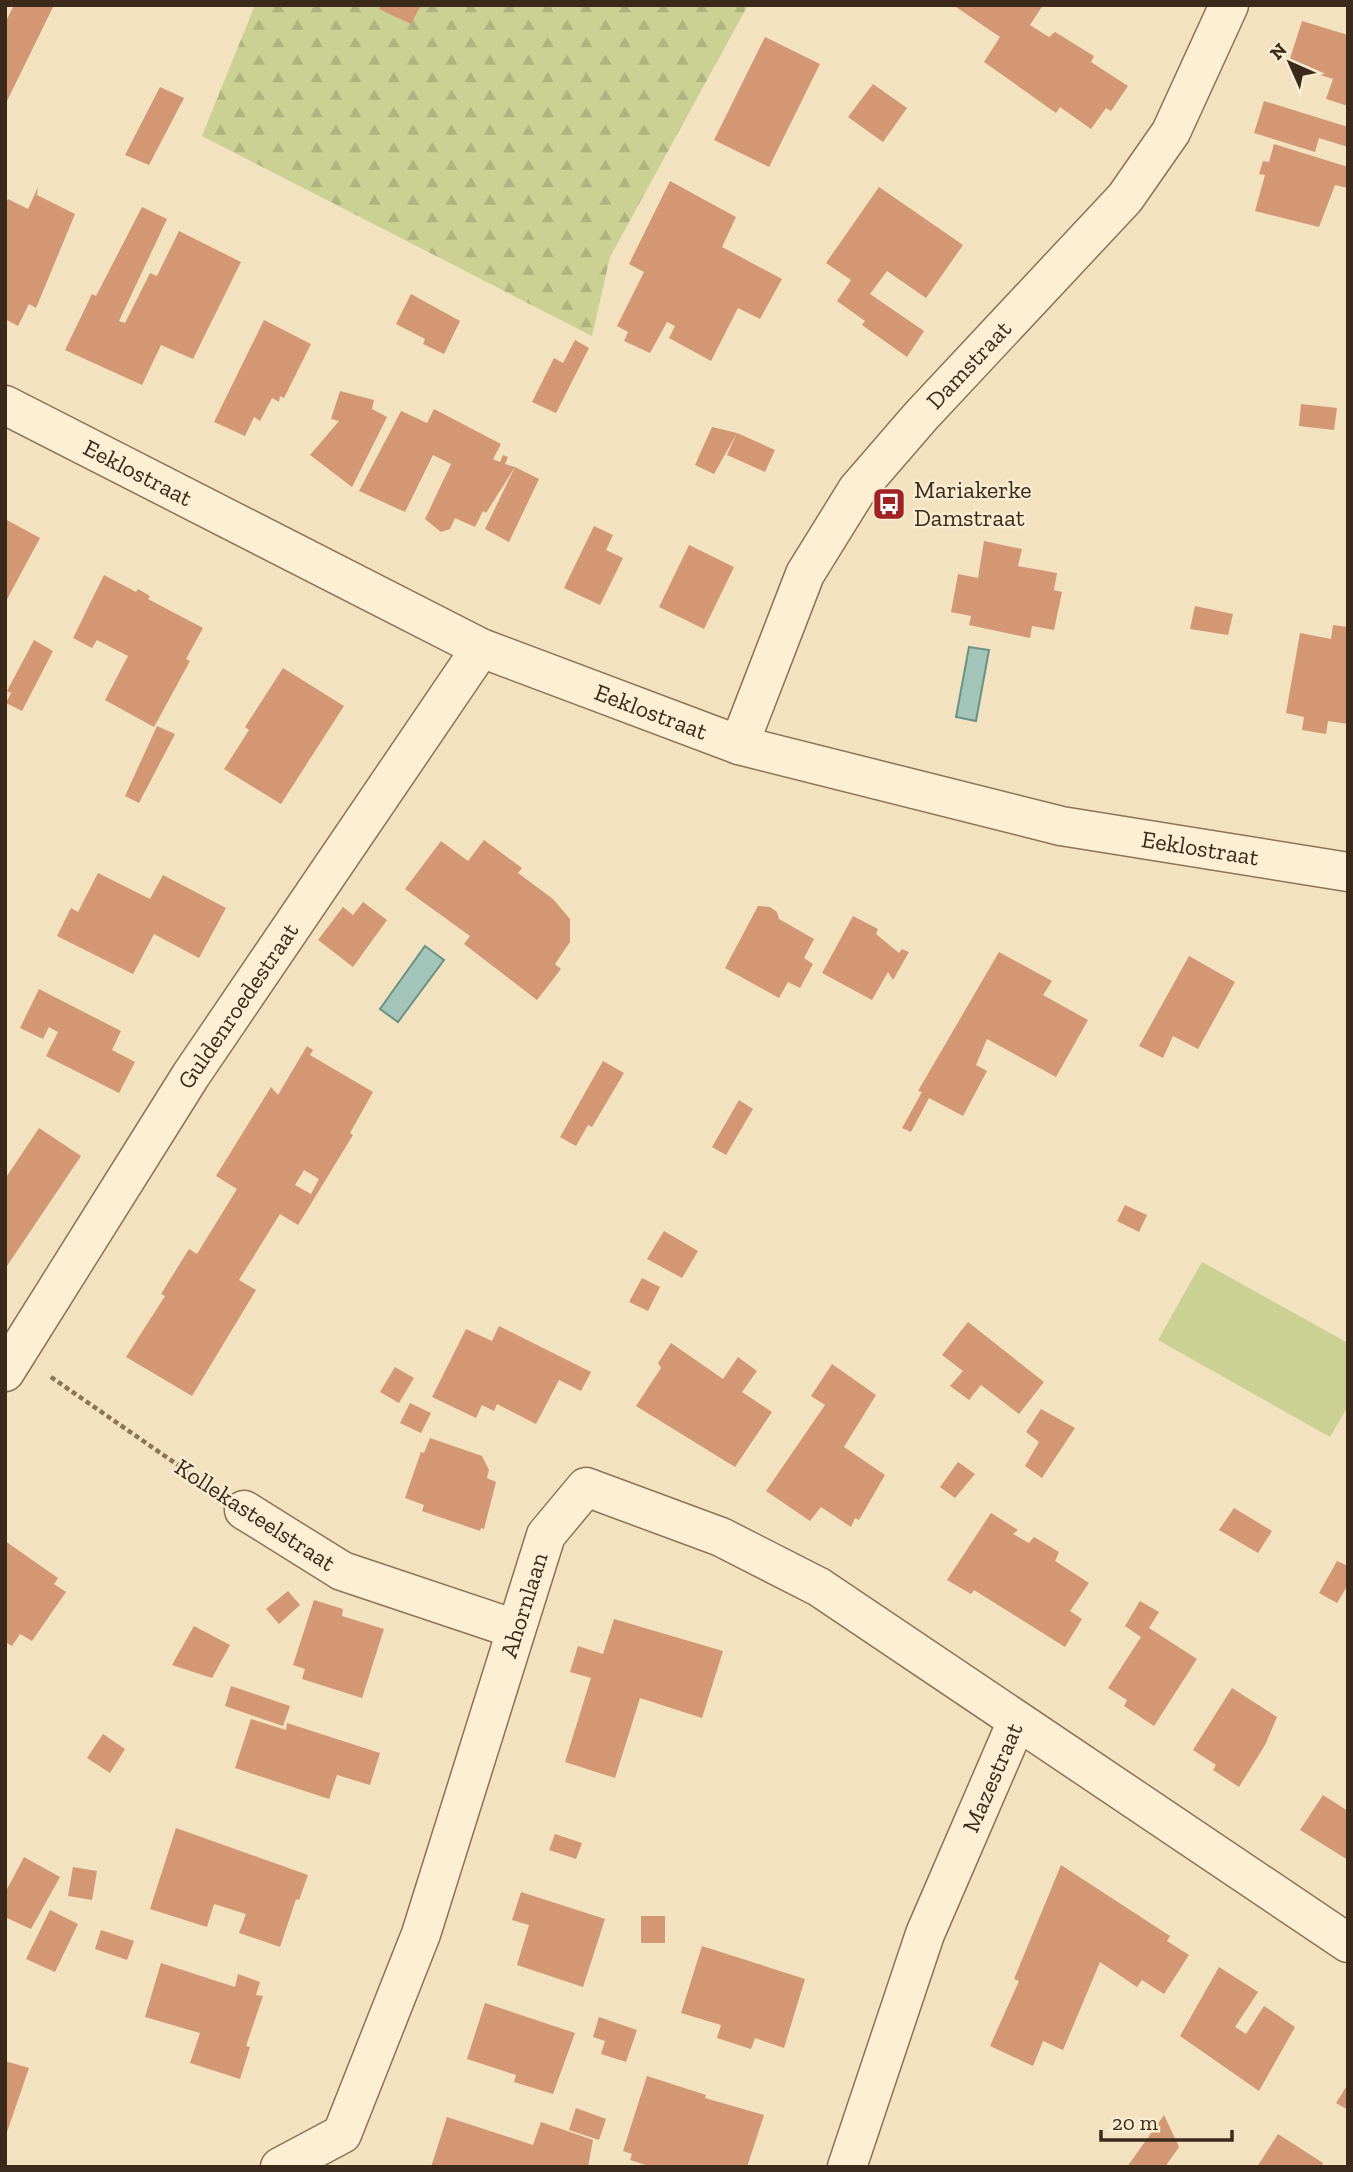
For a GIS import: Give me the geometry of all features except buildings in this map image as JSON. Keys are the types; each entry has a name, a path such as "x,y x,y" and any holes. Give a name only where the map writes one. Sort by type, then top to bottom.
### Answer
{"street":[{"name":"Damstraat","path":"739,746 805,574 857,490 921,416 1125,198 1171,132 1229,5"},
{"name":"Eeklostraat","path":"5,405 481,648 739,746 1061,826 1348,872"},
{"name":"Guldenroedestraat","path":"12,1363 191,1075 481,648"},
{"name":"Ahornlaan","path":"280,2167 342,2134 421,1934 545,1535 586,1487 721,1537 819,1587 1017,1721"},
{"name":"Kollekasteelstraat","path":"244,1510 342,1571 516,1629"},
{"name":"Mazestraat","path":"847,2167 925,1934 1017,1721 1348,1943"}],"path":[{"name":"Kollekasteelstraat","path":"12,1363 244,1510"}],"green space":[{"path":"255,5 748,5 610,257 592,336 202,136"},
{"path":"1202,1262 1348,1343 1348,1406 1330,1437 1158,1340"}],"water":[{"path":"969,647 989,650 976,721 956,717"},
{"path":"425,946 444,960 398,1022 380,1009"}],"place":[{"name":"Mariakerke Damstraat","path":"889,504"}]}
